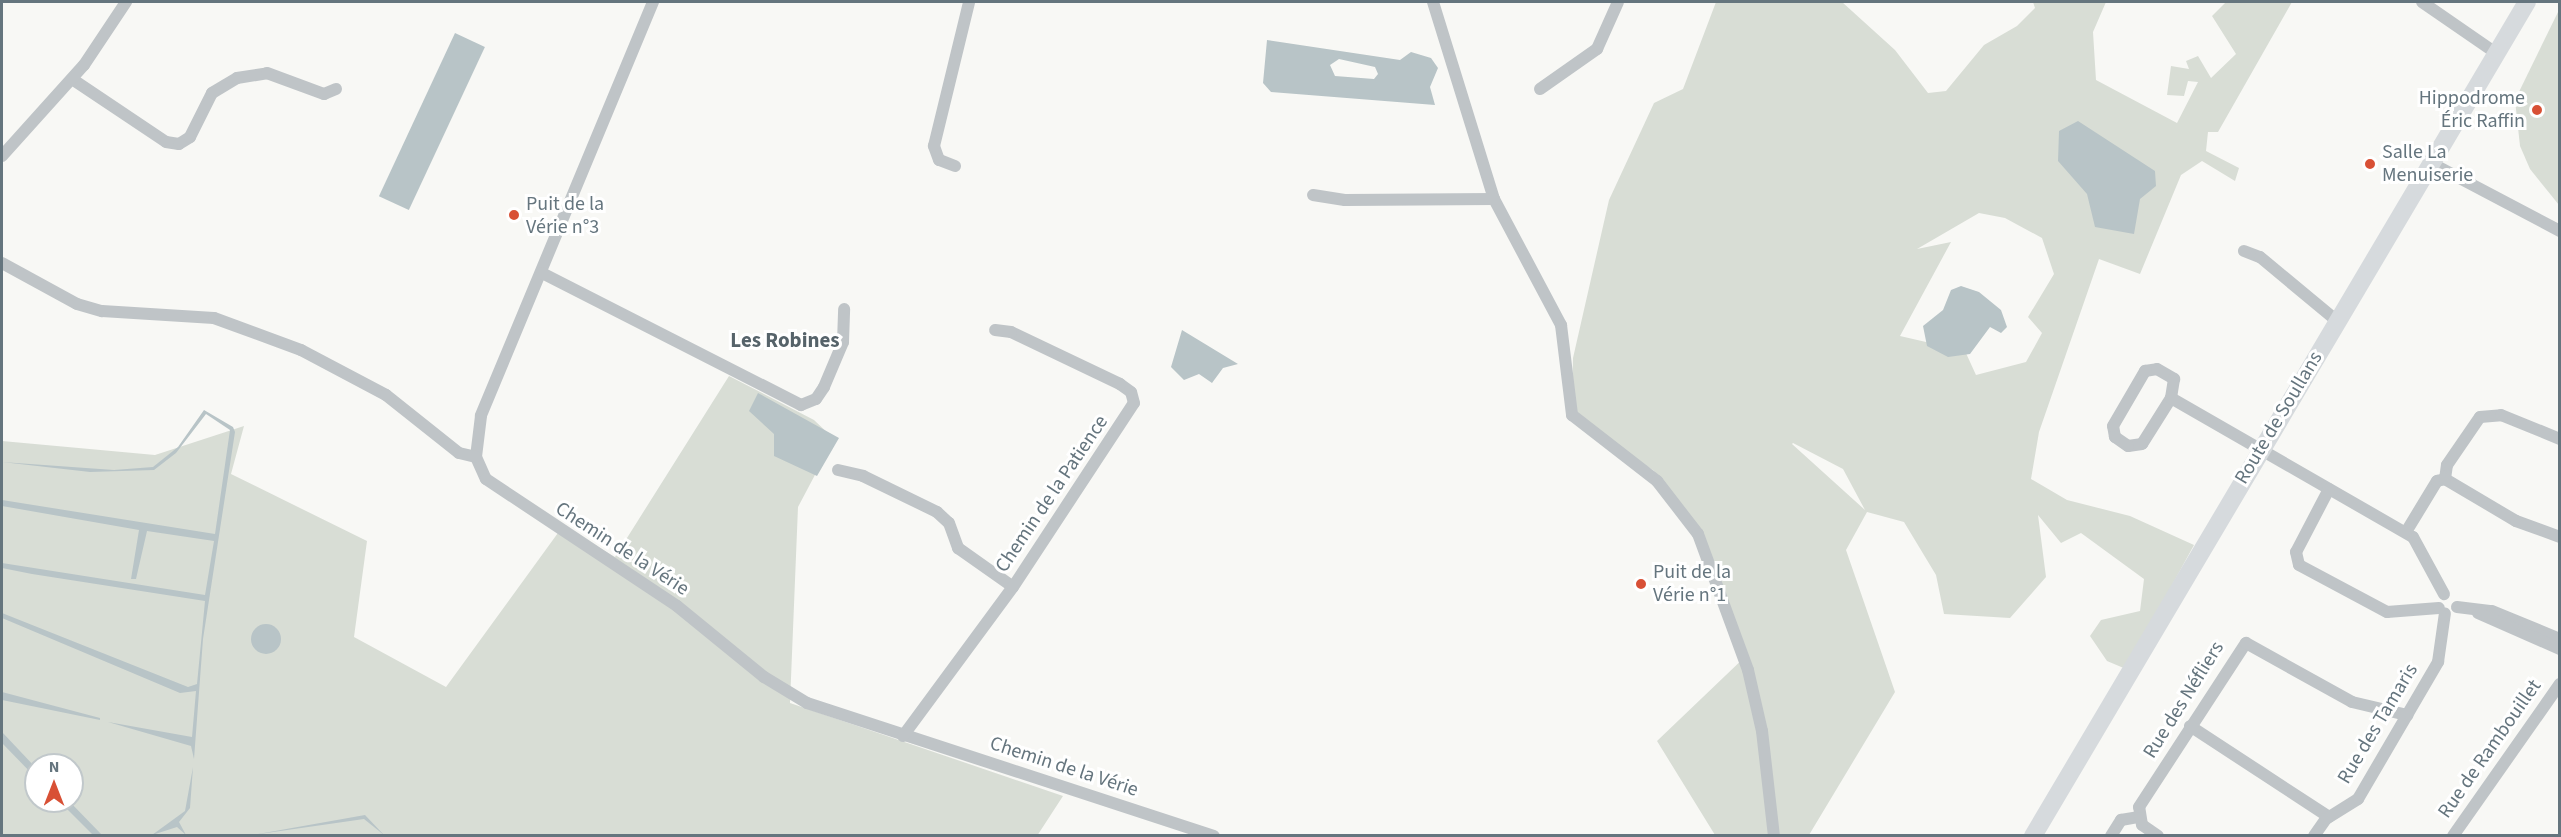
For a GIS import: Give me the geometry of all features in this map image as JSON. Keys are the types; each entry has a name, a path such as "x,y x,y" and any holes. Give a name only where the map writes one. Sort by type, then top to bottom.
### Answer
{"main road":[{"name":"Route de Soullans","path":"2033,836 2527,2"}],"street":[{"path":"2,156 72,79 126,2"},
{"path":"2,262 77,304 102,311 214,318 301,350 386,395 459,453 476,457 481,416 653,2"},
{"path":"955,166 939,160 934,146 969,2"},
{"path":"1433,2 1494,199 1561,325 1572,415 1657,481 1698,534 1748,670 1762,731 1774,836"},
{"path":"1540,89 1597,49 1618,2"},
{"path":"2422,2 2496,53"},
{"path":"72,79 166,142 179,144 190,137 212,93 237,78 278,74 324,94 336,89"},
{"path":"2431,163 2559,231"},
{"path":"1313,195 1365,201 1494,199"},
{"path":"2244,251 2260,257 2337,321"},
{"path":"542,273 801,405 816,399 824,387 843,342 844,309"},
{"name":"Chemin de la Patience","path":"903,736 1013,586 1132,408 1133,397 1120,384 1011,332 995,330"},
{"path":"2157,369 2174,379 2171,398 2142,444 2128,446 2115,437 2113,426 2145,371 2157,369"},
{"path":"2171,398 2406,532 2422,548 2444,594 2456,597 2457,607"},
{"path":"2445,479 2447,465 2466,434 2486,413 2559,439"},
{"name":"Chemin de la Vérie","path":"476,457 498,491 677,606 764,677 807,703 1193,832 1214,836"},
{"path":"838,470 863,476 937,512 949,524 958,548 1013,586"},
{"path":"2406,532 2437,481 2445,479 2516,521 2559,537"},
{"path":"2329,489 2296,552 2299,564 2387,612 2442,610 2457,607 2475,611 2559,650"},
{"name":"Rue des Tamaris","path":"2314,836 2329,817 2358,799 2438,662 2444,594"},
{"path":"2475,611 2492,611 2559,639"},
{"name":"Rue des Néfliers","path":"2138,817 2190,726 2246,643 2352,702 2407,715"},
{"name":"Rue de Rambouillet","path":"2453,836 2559,684"},
{"path":"2190,726 2329,817"},
{"path":"2111,836 2121,820 2138,817 2158,836"}],"shaded area":[{"path":"1716,2 1842,2 1895,50 1928,93 1946,91 1984,45 2017,26 2035,8 2033,2 2106,2 2093,32 2096,80 2177,123 2198,82 2188,81 2184,96 2167,95 2171,66 2189,69 2186,61 2198,56 2211,78 2236,54 2212,16 2226,2 2292,2 2218,132 2208,132 2206,151 2239,168 2235,181 2202,161 2181,175 2140,274 2099,259 2039,432 2031,479 2067,500 2130,516 2194,545 2126,669 2107,661 2090,636 2101,620 2140,611 2144,579 2081,533 2061,543 2038,515 2046,577 2010,618 1944,614 1936,575 1904,522 1867,512 1846,550 1895,692 1809,835 1715,835 1657,741 1748,654 1703,536 1653,470 1595,435 1572,408 1573,358 1609,200 1654,103 1683,89","holes":["1979,213 2005,218 2042,238 2054,274 2028,317 2042,333 2026,362 1976,375 1965,351 1900,336 1951,242 1917,249","1792,444 1843,469 1865,510"]},
{"name":"Hippodrome Éric Raffin","path":"2559,10 2560,205 2530,169 2520,146 2515,100"},
{"path":"455,33 485,47 409,210 379,196"},
{"path":"1267,40 1400,60 1411,52 1431,58 1438,68 1430,87 1435,105 1271,92 1263,83","holes":["1339,59 1375,67 1378,74 1374,79 1335,76 1330,65"]},
{"path":"2078,121 2155,171 2156,186 2140,199 2134,234 2095,227 2087,194 2058,161 2059,131"},
{"path":"1961,286 1979,292 2001,310 2007,327 2001,333 1990,327 1970,354 1948,357 1927,346 1923,326 1943,310 1951,290"},
{"path":"1182,330 1238,364 1223,368 1212,383 1199,374 1184,380 1171,367"},
{"path":"729,376 814,420 834,439 798,507 790,703 1063,796 1037,836 2,835 2,441 155,455 244,426 231,474 367,541 354,637 446,687 563,526 615,557"},
{"path":"758,393 839,438 817,476 774,456 774,434 749,411"},
{"path":"204,410 233,427 235,432 203,639 194,759 191,746 108,722 192,737 196,691 180,693 2,618 2,613 188,687 197,684 205,601 32,574 2,568 2,563 205,595 214,541 147,531 136,579 131,579 139,530 2,506 2,500 215,534 230,430 206,414 176,453 154,470 90,472 2,462 114,470 153,467 178,447"},
{"path":"266,624 277,628 281,639 277,650 266,654 255,650 251,639 255,628"},
{"path":"2,692 100,718 100,720 2,700"},
{"path":"2,732 24,755 24,766 2,743"},
{"path":"193,767 190,808 179,822 186,835 177,827 152,835 185,811"},
{"path":"71,813 81,813 102,835 93,835"},
{"path":"365,815 384,835 364,819 253,835"}],"place":[{"name":"Hippodrome Éric Raffin","path":"2537,110"},
{"name":"Salle La Menuiserie","path":"2370,164"},
{"name":"Puit de la Vérie n°3","path":"514,215"},
{"name":"Puit de la Vérie n°1","path":"1641,584"}],"district":[{"name":"Les Robines","path":"785,340"}]}
